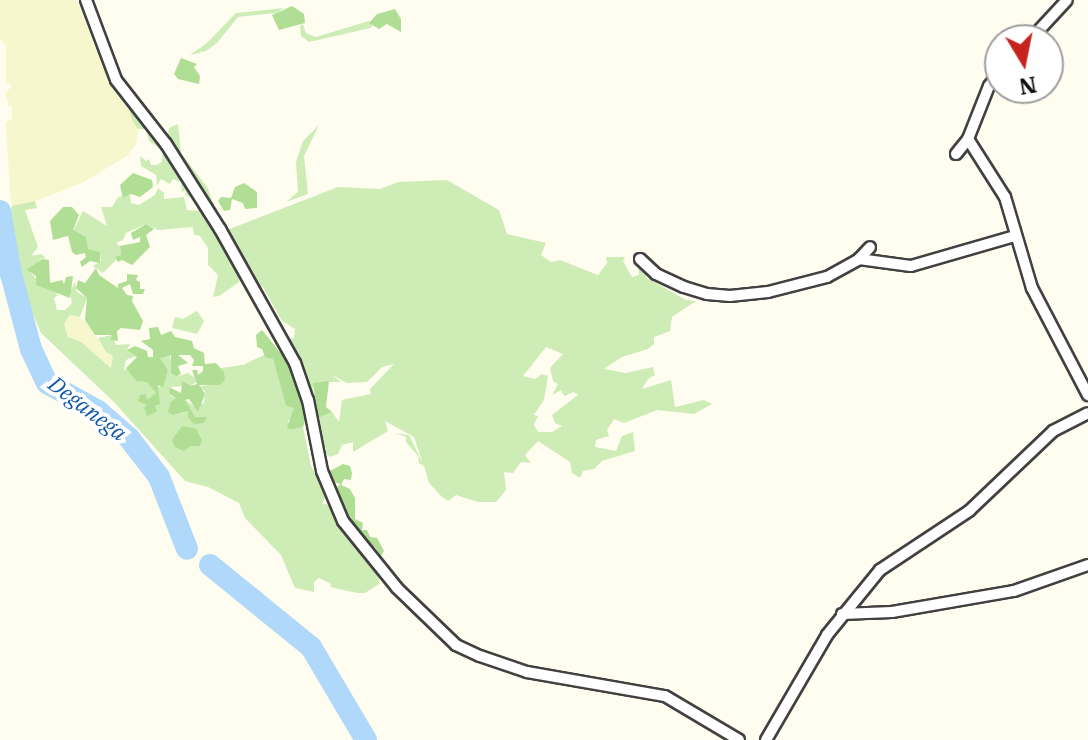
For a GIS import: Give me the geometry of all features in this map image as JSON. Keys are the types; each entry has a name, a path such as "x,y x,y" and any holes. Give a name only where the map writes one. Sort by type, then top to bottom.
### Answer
{"street":[{"path":"86,0 116,80 166,144 220,229 295,363 308,400 322,471 343,521 397,588 456,645 480,656 527,672 665,696 739,740"},
{"path":"1045,24 1067,0"},
{"path":"956,154 968,139 984,99"},
{"path":"968,139 1005,197 1015,236 1043,314 1088,395"},
{"path":"859,259 911,266 1015,236"},
{"path":"640,259 656,274 684,287 707,294 730,296 796,286 827,277 859,259 870,247"},
{"path":"766,740 842,614 880,570 969,511 1053,431 1088,413"},
{"path":"842,614 892,612 1014,591 1088,565"}],"green space":[{"path":"0,0 77,0 106,74 139,126 136,145 127,156 82,183 23,206 12,206 10,194 6,123 12,118 12,106 9,107 5,93 12,86 6,83 6,46 0,38"},
{"path":"292,6 304,14 305,23 279,30 272,15"},
{"path":"284,8 276,13 238,17 217,43 206,51 190,55 207,43 236,13"},
{"path":"395,9 401,19 401,32 387,24 379,29 369,23 377,14"},
{"path":"369,21 373,25 370,28 309,42 301,36 300,26 303,24 306,33 316,37"},
{"path":"181,58 197,64 194,67 200,76 199,84 178,79 174,74"},
{"path":"128,107 163,145 198,200 185,195 187,189 182,192 181,182 173,179 170,184 161,179 157,186 156,175 141,166 140,156 146,161 149,159 151,165 157,165 162,162 163,151 149,141 146,129 138,129"},
{"path":"178,124 181,153 207,187 225,224 221,226 167,139 169,128"},
{"path":"319,125 304,156 308,194 286,202 298,192 296,162 303,141"},
{"path":"133,173 152,180 153,187 140,197 131,194 123,198 120,185"},
{"path":"447,180 499,210 507,234 546,243 541,255 551,262 560,260 598,275 607,263 606,257 625,257 623,261 632,277 639,275 638,267 642,268 647,278 686,300 696,301 672,317 670,331 654,337 654,344 648,349 622,357 604,369 626,373 653,367 655,375 648,379 642,389 671,380 675,407 704,400 712,404 694,414 657,410 624,423 614,419 607,430 609,436 596,440 595,447 616,451 622,436 633,432 635,451 602,461 594,469 583,471 580,478 572,473 570,462 538,441 525,455 531,463 521,462 513,473 504,472 506,490 496,502 478,502 456,495 448,501 442,497 429,483 424,466 419,463 406,437 395,433 409,435 423,464 414,437 385,421 388,431 353,452 353,442 342,445 338,454 330,457 319,441 318,418 332,412 339,422 342,400 371,394 370,389 394,364 382,367 367,382 347,383 332,375 341,382 318,382 313,387 314,397 305,380 301,358 286,339 294,338 295,329 282,321 263,287 256,284 254,273 227,230 338,187 380,189 398,182","holes":["546,347 563,354 550,368 553,381 558,384 552,395 561,390 564,396 574,392 578,395 552,415 555,423 562,426 552,432 538,432 534,425 538,416 534,415 544,400 548,376 542,374 535,379 523,376"]},
{"path":"244,183 257,192 257,208 245,209 243,203 232,199 230,210 224,211 218,201 221,197 231,198 235,187"},
{"path":"158,188 164,193 164,199 184,197 187,210 202,211 198,200 240,273 239,282 219,296 213,297 218,275 208,265 208,248 200,236 194,235 193,227 158,230 146,224 126,233 123,240 116,243 120,246 121,255 103,273 93,266 101,261 100,252 87,249 86,237 73,231 83,211 107,226 101,207 112,207 118,197 130,195 131,203 139,205 155,195"},
{"path":"35,201 37,208 25,210 38,247 31,256 41,254 46,258 40,259 31,273 43,287 50,288 58,295 54,298 57,310 65,310 72,303 70,292 75,282 77,292 87,298 80,317 70,315 64,324 68,337 81,342 111,368 113,356 106,352 98,338 112,335 116,345 130,344 127,350 136,356 126,360 124,370 129,368 136,381 147,381 156,393 168,370 160,358 170,354 171,364 179,376 188,373 198,380 191,386 169,387 171,396 177,397 173,415 186,412 184,399 194,406 204,403 205,391 198,387 223,382 221,368 243,365 264,355 273,359 286,406 294,407 295,412 288,421 290,430 303,427 311,466 327,494 322,504 332,505 353,544 379,575 379,584 365,593 357,593 330,587 331,584 319,578 314,582 314,592 295,588 281,555 245,518 239,503 208,487 185,481 114,402 41,333 21,286 6,227 12,206"},
{"path":"63,207 72,207 79,215 73,230 86,237 88,249 100,252 100,263 90,261 82,267 80,262 86,257 85,253 76,255 72,252 68,236 53,240 50,221"},
{"path":"146,224 154,229 146,235 150,247 132,265 122,260 118,262 115,257 121,255 120,246 140,242 140,237 133,240 131,233"},
{"path":"42,259 49,260 50,283 62,280 64,284 66,277 73,276 70,298 36,285 36,276 27,270"},
{"path":"96,268 99,275 118,288 118,284 127,281 127,274 138,275 136,280 140,282 140,289 145,289 143,294 133,294 130,284 122,288 127,295 133,296 132,301 143,321 140,330 121,328 117,331 118,341 111,340 112,335 95,335 85,320 87,298 76,288 78,280 85,283"},
{"path":"197,311 204,321 197,334 172,328 175,317 183,319"},
{"path":"72,314 87,322 106,352 113,356 112,369 81,342 68,337 64,324"},
{"path":"158,327 161,335 171,331 175,337 192,341 194,348 204,353 205,364 216,363 224,372 225,380 220,385 199,385 205,394 198,412 189,399 185,400 195,417 207,417 204,423 194,424 188,417 188,411 173,415 168,412 176,398 170,394 169,387 181,393 182,381 191,386 197,384 192,370 197,370 198,375 203,371 203,366 192,366 194,360 190,355 178,355 188,363 178,366 181,374 176,376 171,373 171,355 160,358 168,370 163,387 158,385 160,404 155,406 157,411 147,416 144,408 147,405 138,401 140,395 146,394 147,400 156,393 147,382 136,381 126,368 137,357 127,350 135,346 147,351 148,357 153,357 153,350 141,341 150,339 149,328"},
{"path":"262,330 291,366 307,415 303,427 290,430 287,427 294,408 286,406 273,359 265,357 262,349 257,347 256,335"},
{"path":"329,381 326,407 332,412 318,418 313,383"},
{"path":"182,426 196,429 202,440 200,446 190,446 184,451 175,447 172,440"},
{"path":"343,464 350,466 352,473 351,480 344,479 341,485 350,489 355,498 355,519 363,523 362,530 367,530 370,537 377,538 384,551 381,556 375,547 366,545 361,531 353,527 352,519 340,504 336,489 340,484 334,482 330,471"}],"waterway":[{"name":"Deganega","path":"0,211 11,274 31,349 47,383 98,411 129,438 159,477 187,549"},
{"name":"Deganega","path":"210,565 311,647 366,740"}]}
